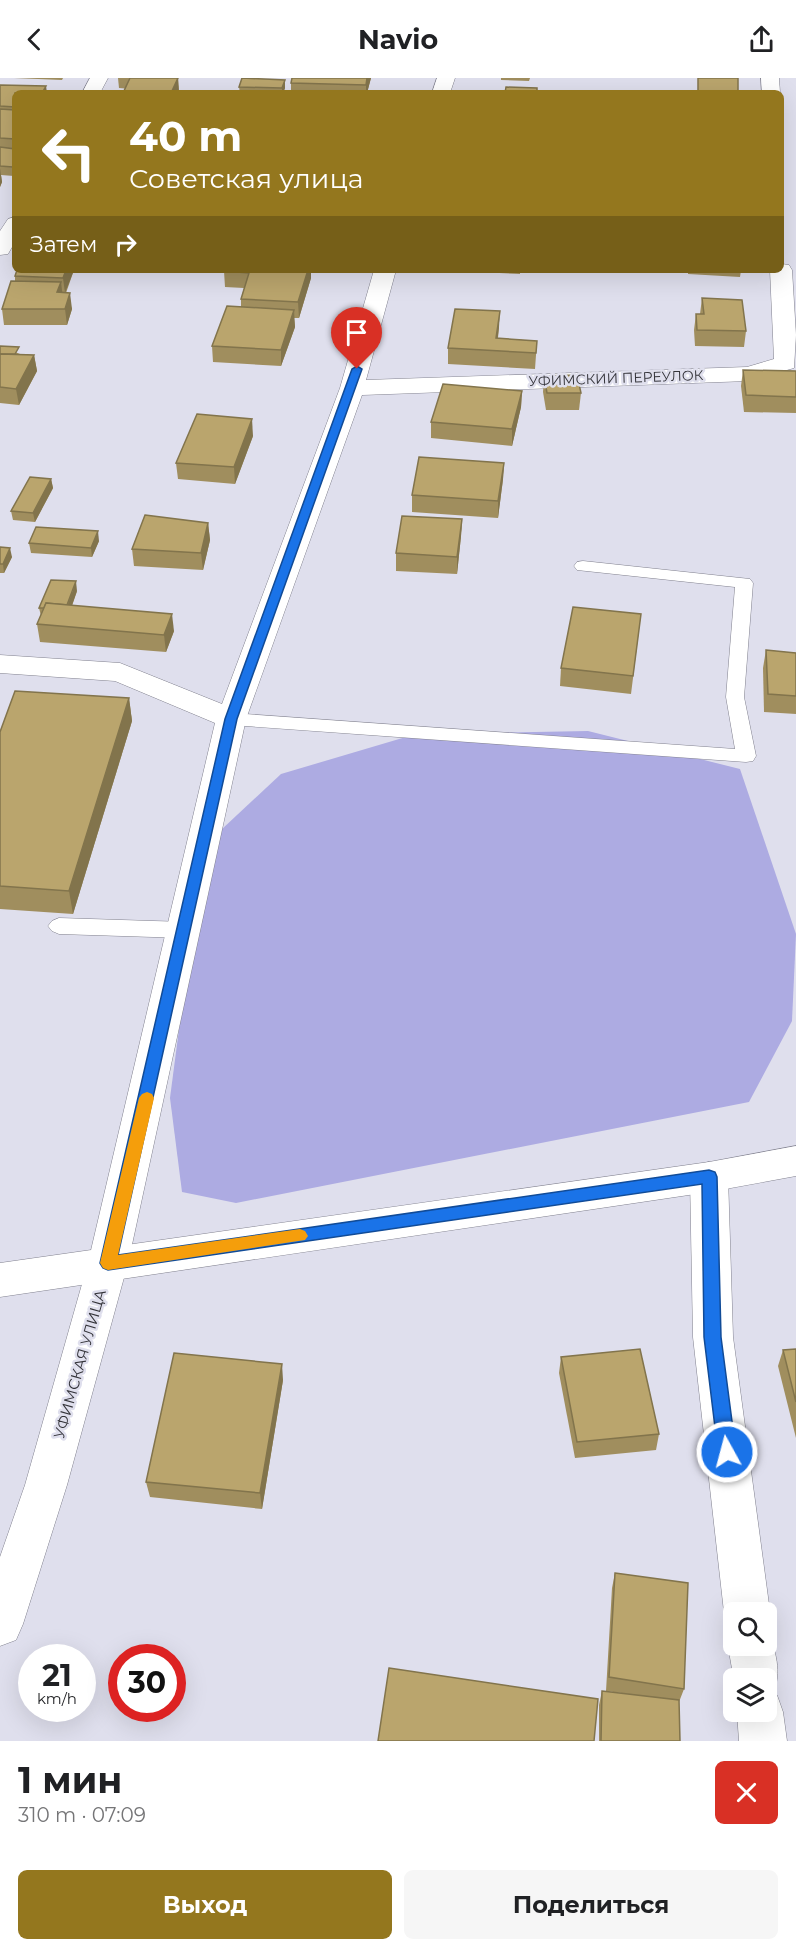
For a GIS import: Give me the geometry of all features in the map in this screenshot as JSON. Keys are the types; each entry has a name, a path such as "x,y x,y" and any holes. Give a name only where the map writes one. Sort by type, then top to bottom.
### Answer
{"street":[{"path":"0,249 12,228"},
{"name":"УФИМСКАЯ УЛИЦА","path":"0,1624 46,1485 108,1263 231,719 352,388 384,273"},
{"name":"УФИМСКИЙ ПЕРЕУЛОК","path":"352,388 748,374 786,363 781,273"},
{"path":"0,664 120,672 231,719"},
{"path":"0,1280 709,1177 796,1161"},
{"path":"709,1177 713,1337 746,1602"},
{"path":"761,1722 763,1741"}],"lane":[{"path":"231,719 746,756 735,697 744,583 583,566"},
{"path":"59,926 184,930"}],"shaded area":[{"path":"588,731 740,769 796,934 792,1021 749,1102 236,1203 182,1192 170,1098 186,976 221,830 281,774 416,734"}],"building":[{"path":"130,78 178,78 172,90 124,90"},
{"path":"242,78 285,80 282,88 239,87"},
{"path":"292,78 367,78 366,85 291,83"},
{"path":"698,78 738,78 738,90 698,90"},
{"path":"0,85 46,86 44,90 12,90 12,107 0,106"},
{"path":"506,87 537,88 537,90 506,90"},
{"path":"0,109 12,110 12,139 0,138"},
{"path":"0,147 12,149 12,167 0,166"},
{"path":"16,273 65,273 63,278 15,276"},
{"path":"249,273 307,273 298,302 241,299"},
{"path":"11,281 61,282 57,292 70,293 65,309 2,309"},
{"path":"702,298 742,300 746,331 697,330 696,314 704,314"},
{"path":"227,306 294,310 281,350 212,346"},
{"path":"455,309 500,311 496,338 537,341 536,353 448,348"},
{"path":"0,346 19,347 15,354 0,354"},
{"path":"0,354 34,355 16,389 0,387"},
{"path":"743,370 796,371 796,397 746,395"},
{"path":"577,375 581,393 547,393 544,376"},
{"path":"443,384 522,391 512,429 431,422"},
{"path":"197,414 252,419 234,467 176,463"},
{"path":"419,457 504,463 498,501 412,495"},
{"path":"30,477 51,479 33,513 11,511"},
{"path":"145,515 208,523 201,553 132,549"},
{"path":"402,516 462,519 457,557 396,553"},
{"path":"36,527 98,531 91,548 29,543"},
{"path":"0,547 10,548 3,564 0,564"},
{"path":"51,580 76,581 67,605 46,603 44,608 39,608"},
{"path":"46,603 172,614 164,635 37,624"},
{"path":"573,607 641,614 633,676 561,668"},
{"path":"766,650 796,653 796,696 768,694"},
{"path":"15,691 129,698 69,891 0,886 0,732"},
{"path":"640,1349 659,1434 577,1442 561,1357"},
{"path":"796,1349 796,1402 783,1350"},
{"path":"174,1353 282,1364 260,1493 146,1482"},
{"path":"615,1573 688,1583 684,1689 609,1677"},
{"path":"389,1668 598,1699 594,1741 378,1741"},
{"path":"602,1691 679,1700 680,1741 601,1741"}],"slow traffic":[{"path":"147,1098 108,1263 300,1236"}],"route":[{"path":"357,369 231,719 147,1099 108,1263 709,1177 713,1337 727,1452"}]}
